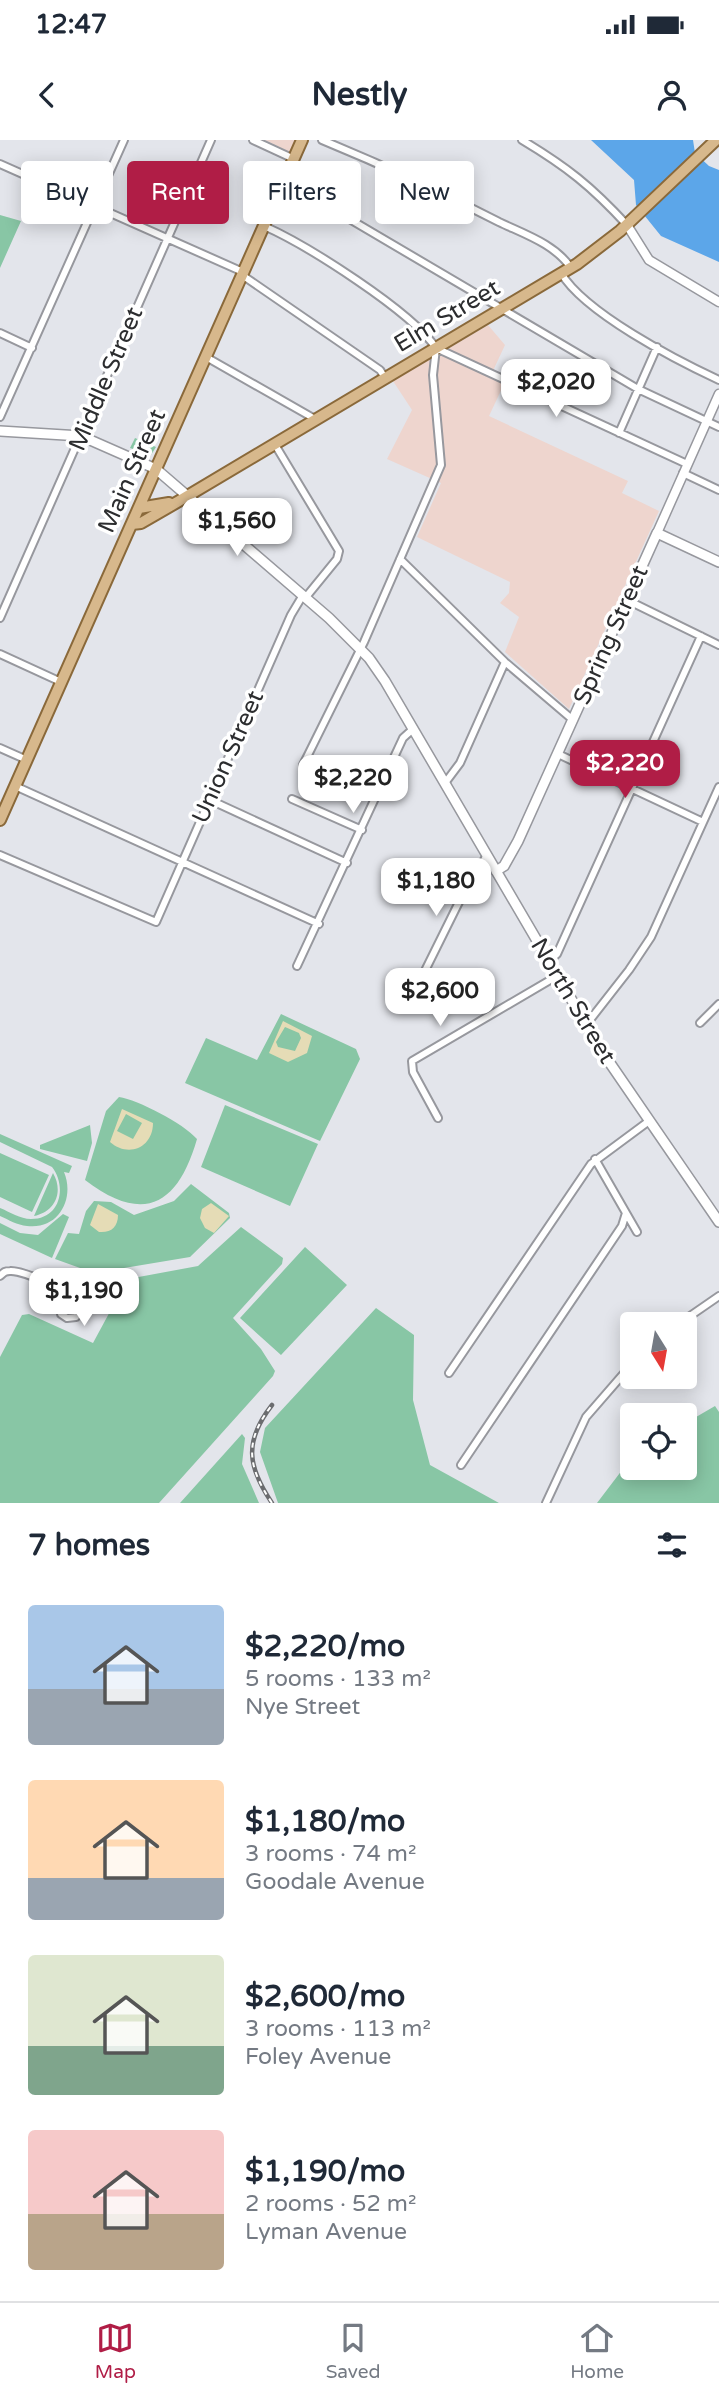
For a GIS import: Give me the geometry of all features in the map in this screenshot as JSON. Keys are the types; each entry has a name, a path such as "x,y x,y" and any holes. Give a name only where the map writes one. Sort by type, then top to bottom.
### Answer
{"main road":[{"name":"Main Street","path":"294,159 302,140"},
{"name":"Elm Street","path":"132,524 141,523 566,270 627,225 713,143"},
{"name":"Main Street","path":"0,820 264,226"},
{"path":"0,431 81,436"},
{"name":"North Street","path":"81,436 156,469 183,498 305,596 361,649 380,673 586,1025 719,1222"},
{"name":"Elm Street","path":"139,508 183,498"},
{"path":"657,533 719,562"},
{"name":"Spring Street","path":"496,872 514,850 657,533"}],"street":[{"path":"113,164 124,140"},
{"name":"Middle Street","path":"0,618 211,140"},
{"path":"254,140 294,159"},
{"path":"322,140 408,176 558,253 577,295 657,347 719,380"},
{"path":"522,140 583,180 604,198 627,225 649,260 719,302"},
{"path":"0,164 21,173"},
{"path":"113,212 243,273 380,370 385,377"},
{"path":"0,417 86,224"},
{"path":"359,224 638,389 719,427"},
{"path":"264,226 302,245 407,318 425,333 436,348 687,464"},
{"path":"0,333 32,348"},
{"path":"619,433 657,347"},
{"path":"303,765 330,706 361,649 441,465 433,375 436,348"},
{"path":"206,358 315,419"},
{"name":"Spring Street","path":"657,533 719,394"},
{"name":"Union Street","path":"0,855 156,922 291,615 337,559 339,551 274,443"},
{"path":"683,473 719,490"},
{"path":"400,559 505,662 573,720"},
{"path":"626,600 719,645"},
{"path":"549,961 563,942 701,636"},
{"path":"0,654 61,682"},
{"path":"445,783 464,755 505,662"},
{"path":"298,966 403,738 413,729"},
{"path":"0,748 27,760"},
{"path":"558,754 703,822"},
{"path":"15,786 319,923"},
{"path":"586,1025 651,937 719,787"},
{"path":"292,799 362,830"},
{"path":"210,800 347,863"},
{"path":"410,1001 462,896 487,855"},
{"path":"438,1118 413,1072 412,1061 557,976"},
{"path":"700,1023 719,1003"},
{"path":"449,1373 595,1159 649,1121"},
{"path":"595,1159 637,1232"},
{"path":"461,1465 622,1226 626,1213"},
{"path":"0,1276 6,1271 17,1271 59,1289 80,1300 82,1309 76,1317 67,1318 61,1314 59,1289"},
{"path":"696,1312 719,1296"},
{"path":"547,1503 586,1417 620,1378"}],"shaded area":[{"path":"265,140 301,140 295,155"},
{"path":"488,325 505,345 491,375 505,382 489,416 628,481 622,493 659,511 569,709 505,652 519,617 500,603 509,593 510,582 417,537 441,483 387,459 412,410 393,381"}],"green space":[{"path":"0,215 21,221 0,268"},
{"path":"135,438 156,447 151,455 130,448"},
{"path":"281,1014 356,1049 360,1059 320,1141 185,1083 206,1038 257,1060"},
{"path":"119,1097 160,1113 197,1139 180,1180 169,1193 156,1201 141,1204 125,1202 106,1194 85,1180 106,1111"},
{"path":"225,1105 318,1144 290,1206 201,1167"},
{"path":"90,1125 92,1143 87,1161 40,1149 40,1145"},
{"path":"0,1134 72,1166 69,1173 64,1172 67,1182 66,1202 56,1218 48,1223 27,1226 0,1216 0,1208 23,1218 41,1218 55,1208 60,1192 57,1175 52,1167 0,1142"},
{"path":"0,1153 49,1175 32,1212 0,1197"},
{"path":"53,1173 58,1187 55,1200 47,1210 34,1216"},
{"path":"191,1184 229,1213 230,1218 190,1257 94,1273 55,1259 68,1233 79,1234 86,1211 94,1201 111,1202 134,1215 174,1201"},
{"path":"63,1214 69,1217 52,1258 0,1234 0,1223 20,1233 38,1235"},
{"path":"241,1227 283,1258 282,1264 233,1318 261,1349 275,1371 273,1376 159,1503 0,1503 0,1357 22,1315 29,1314 93,1343 120,1293 117,1281 198,1266"},
{"path":"305,1247 347,1285 281,1355 240,1318"},
{"path":"376,1308 414,1335 413,1400 430,1465 499,1503 278,1503 260,1452 265,1428"},
{"path":"715,1406 719,1412 719,1503 597,1503 620,1473 620,1480 697,1480 697,1416"},
{"path":"242,1434 245,1438 242,1464 259,1503 180,1503"}],"sand":[{"path":"283,1021 312,1036 307,1053 288,1062 269,1053","holes":["285,1027 299,1033 301,1038 295,1051 278,1047 276,1042"]},
{"path":"122,1109 153,1123 149,1139 138,1148 124,1149 110,1142","holes":["126,1114 142,1123 133,1139 117,1131"]},
{"path":"211,1203 229,1216 214,1233 205,1228 200,1218 202,1209"},
{"path":"98,1204 118,1215 117,1223 110,1230 99,1232 90,1225"}],"water":[{"path":"591,140 693,140 695,153 709,166 719,170 719,262 661,236 636,205 634,180"}],"railway":[{"path":"272,1405 257,1430 252,1454 258,1477 272,1503"}]}
